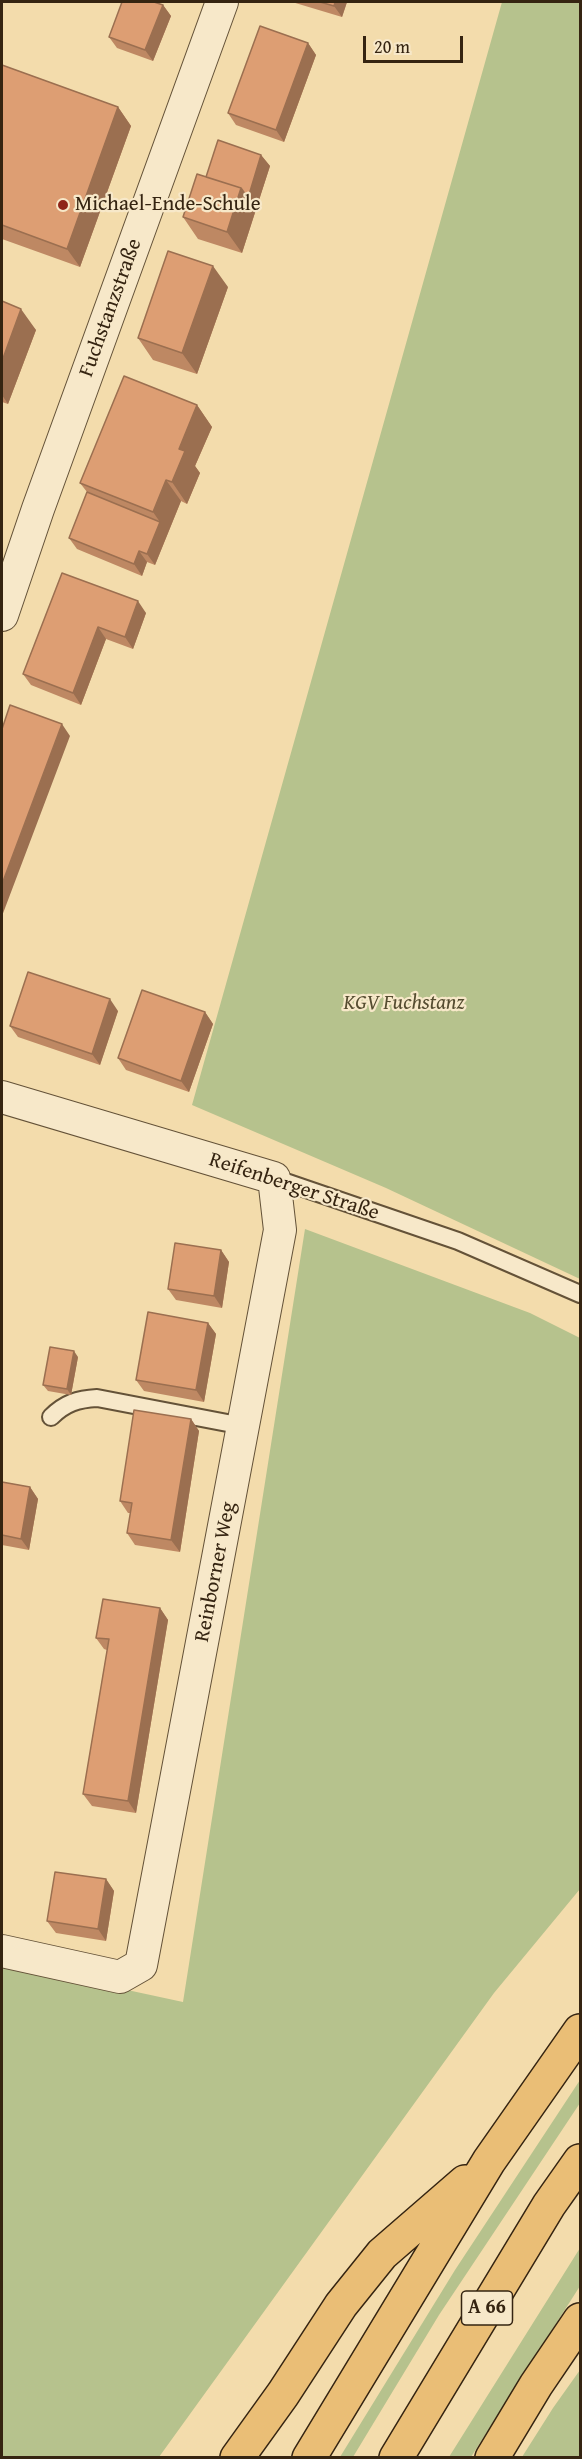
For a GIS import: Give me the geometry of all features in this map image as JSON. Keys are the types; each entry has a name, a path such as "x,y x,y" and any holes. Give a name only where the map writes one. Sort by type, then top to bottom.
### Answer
{"highway":[{"path":"309,2457 489,2161 580,2031"},
{"path":"237,2457 283,2394 341,2305 382,2254 489,2161"},
{"name":"A 66","path":"396,2457 549,2205 580,2161"},
{"path":"492,2457 536,2385 580,2320"},
{"path":"513,2457 580,2352"}],"street":[{"name":"Fuchstanzstraße","path":"2,615 38,509 222,2"},
{"name":"Reifenberger Straße","path":"2,1097 274,1178"},
{"name":"Reinborner Weg","path":"2,1951 120,1977 141,1965 280,1230 274,1178"}],"lane":[{"name":"Reifenberger Straße","path":"274,1178 458,1241 580,1294"},
{"path":"51,1417 62,1406 80,1399 97,1398 243,1426"}],"green space":[{"name":"KGV Fuchstanz","path":"502,2 580,2 580,1279 386,1188 192,1105"},
{"path":"305,1229 530,1313 580,1338 580,1889 494,1993 159,2457 2,2458 2,1963 183,2002"},
{"path":"580,2080 580,2103 439,2315 353,2457 340,2457 455,2270"},
{"path":"580,2248 580,2286 471,2457 449,2457"},
{"path":"580,2370 580,2457 522,2457 553,2408"}],"building":[{"path":"122,2 154,2 163,5 145,50 109,37"},
{"path":"320,2 335,2 334,6"},
{"path":"260,26 308,43 276,130 228,113"},
{"path":"2,65 118,107 67,249 2,225"},
{"path":"218,140 261,155 248,198 241,188 206,177"},
{"path":"197,174 241,188 227,232 183,217"},
{"path":"168,251 213,266 182,353 138,338"},
{"path":"2,301 21,309 2,361"},
{"path":"124,376 197,405 179,449 185,451 172,482 166,480 153,512 80,483"},
{"path":"87,492 160,522 147,554 139,551 134,564 69,538"},
{"path":"62,573 138,601 125,637 98,627 73,693 23,674"},
{"path":"10,705 62,724 2,884 2,729"},
{"path":"28,972 110,999 92,1054 10,1026"},
{"path":"142,990 205,1012 181,1081 118,1058"},
{"path":"175,1243 221,1250 214,1296 168,1289"},
{"path":"148,1312 208,1323 196,1390 136,1380"},
{"path":"50,1347 74,1351 67,1389 43,1385"},
{"path":"134,1410 191,1419 171,1540 127,1533 132,1503 120,1501"},
{"path":"2,1482 30,1487 21,1539 2,1535"},
{"path":"103,1599 160,1608 128,1801 83,1794 109,1639 96,1638"},
{"path":"55,1872 106,1879 98,1929 47,1921"}],"place":[{"name":"Michael-Ende-Schule","path":"63,205"}]}
